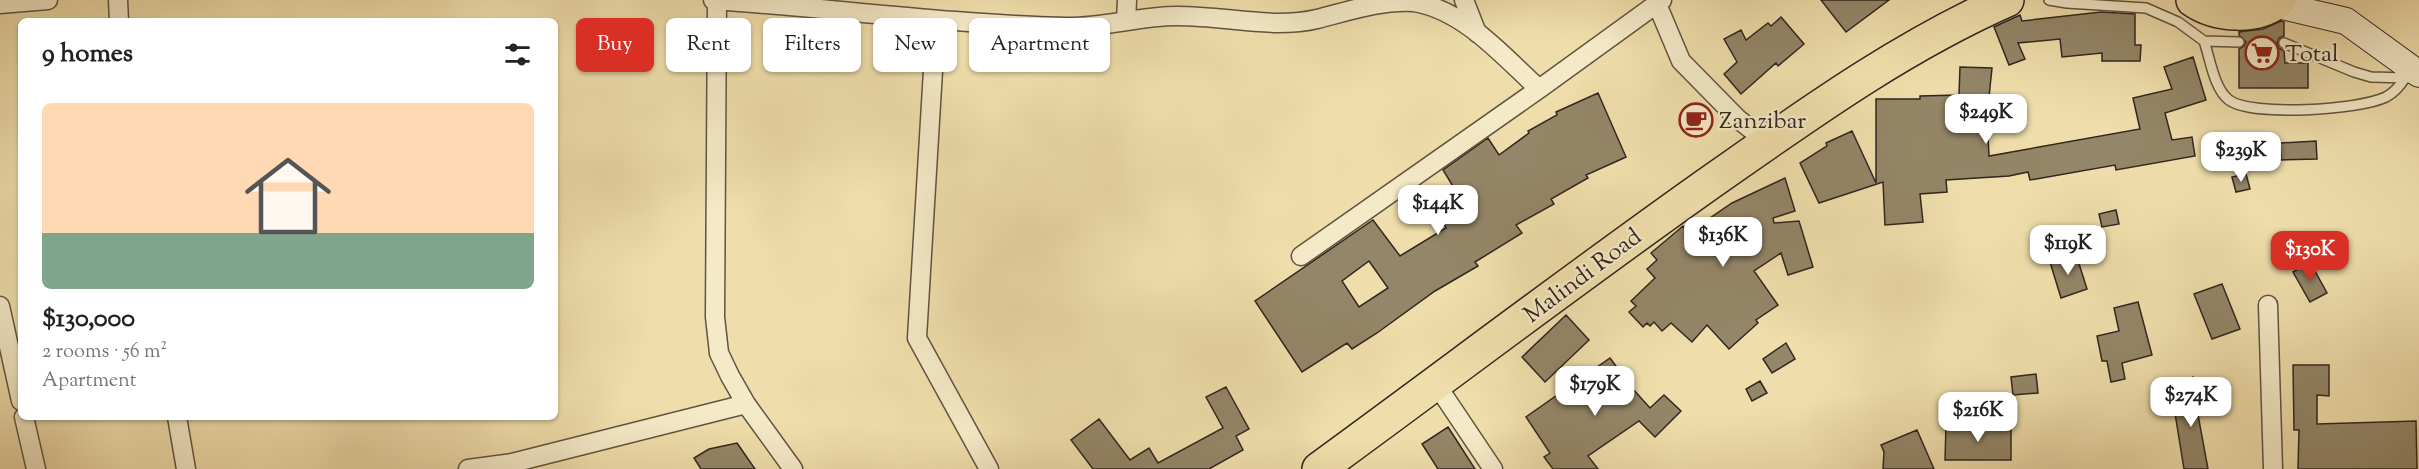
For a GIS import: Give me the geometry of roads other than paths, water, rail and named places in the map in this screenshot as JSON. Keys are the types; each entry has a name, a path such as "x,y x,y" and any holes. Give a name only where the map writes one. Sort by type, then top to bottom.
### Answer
{"highway":[{"name":"Malindi Road","path":"1319,469 1630,238 1767,142 1891,59 1962,20 2007,0"},
{"path":"2193,0 2225,13 2250,12 2276,2"}],"street":[{"path":"0,4 48,0"},
{"path":"118,0 119,18"},
{"path":"793,469 746,404 719,353 715,317 715,0 916,18"},
{"path":"1126,21 1127,0"},
{"path":"957,21 1068,27 1102,26 1177,16 1282,23 1316,19 1366,4 1392,0 1430,5 1477,33 1539,89"},
{"path":"1464,0 1477,33"},
{"path":"1301,256 1660,2 1674,46 1686,66 1738,119 1767,142"},
{"path":"2276,2 2340,10 2414,77"},
{"path":"933,72 916,338 989,469"},
{"path":"2268,305 2273,469"},
{"path":"0,306 18,387"},
{"path":"1436,384 1493,469"},
{"path":"468,469 512,466 746,404"},
{"path":"25,420 36,469"},
{"path":"178,420 186,469"}],"lane":[{"path":"2049,0 2146,8 2178,22 2204,41 2239,42"},
{"path":"2204,41 2220,89 2228,100 2248,108 2313,111 2365,104 2385,97 2414,77"},
{"path":"2284,43 2371,77 2414,77"}],"place":[{"name":"Total","path":"2262,53"},
{"name":"Zanzibar","path":"1696,120"}]}
